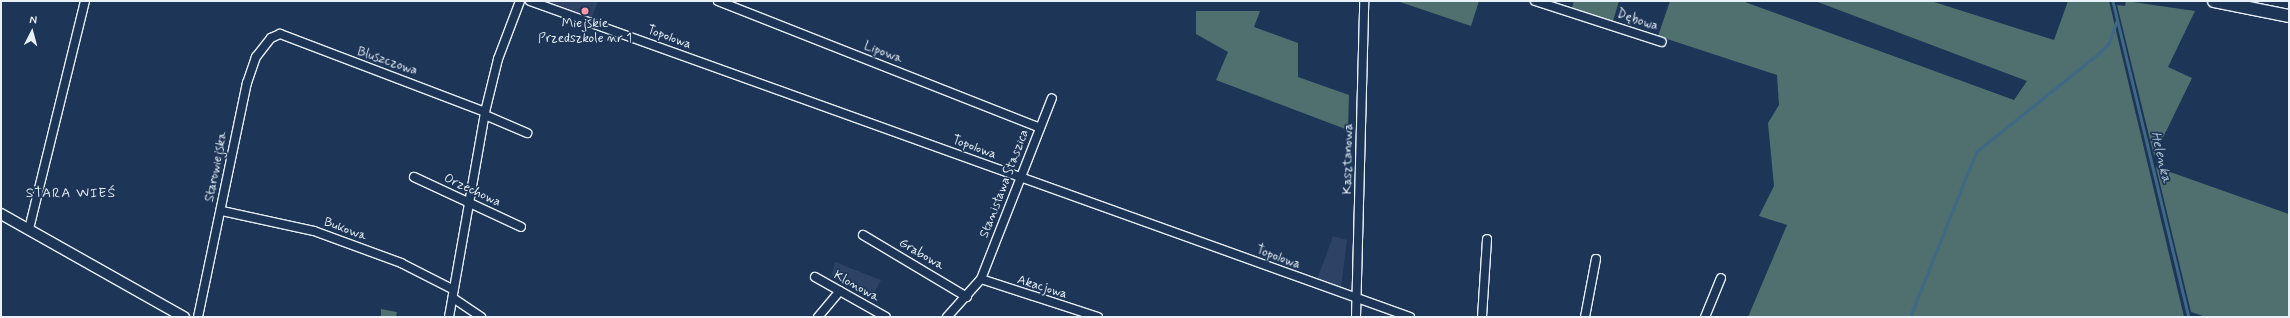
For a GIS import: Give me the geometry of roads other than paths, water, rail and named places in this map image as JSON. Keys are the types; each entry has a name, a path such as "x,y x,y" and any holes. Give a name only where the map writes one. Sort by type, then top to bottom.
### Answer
{"main road":[{"path":"2214,1 2289,16"}],"street":[{"path":"29,229 85,1"},
{"path":"449,317 485,113 498,59 520,1"},
{"name":"Topolowa","path":"530,1 1358,300 1410,317"},
{"name":"Lipowa","path":"718,1 1040,128"},
{"name":"Kasztanowa","path":"1356,317 1358,300 1364,1"},
{"name":"Dębowa","path":"1535,1 1662,42"},
{"name":"Bluszczowa","path":"280,34 485,113 527,133"},
{"name":"Starowiejska","path":"198,317 222,211 247,83 263,47 280,34"},
{"name":"Stanisława Staszica","path":"981,279 1052,98"},
{"name":"Orzechowa","path":"414,177 521,227"},
{"name":"Bukowa","path":"222,211 314,231 401,263 453,294 481,317"},
{"path":"1,214 184,317"},
{"name":"Grabowa","path":"863,235 967,297"},
{"path":"1482,317 1487,239"},
{"path":"1585,317 1596,259"},
{"name":"Klonowa","path":"815,278 886,317"},
{"path":"1705,317 1721,278"},
{"path":"947,317 967,297 981,279"},
{"name":"Akacjowa","path":"981,279 991,285 1098,317"},
{"path":"818,317 840,292"}],"waterway":[{"name":"Helenka","path":"2113,1 2189,317"},
{"path":"1910,317 1976,152 2099,53 2109,43 2117,20"}],"place":[{"name":"Miejskie Przedszkole nr 1","path":"585,11"}],"district":[{"name":"STARA WIEŚ","path":"71,193"}]}
